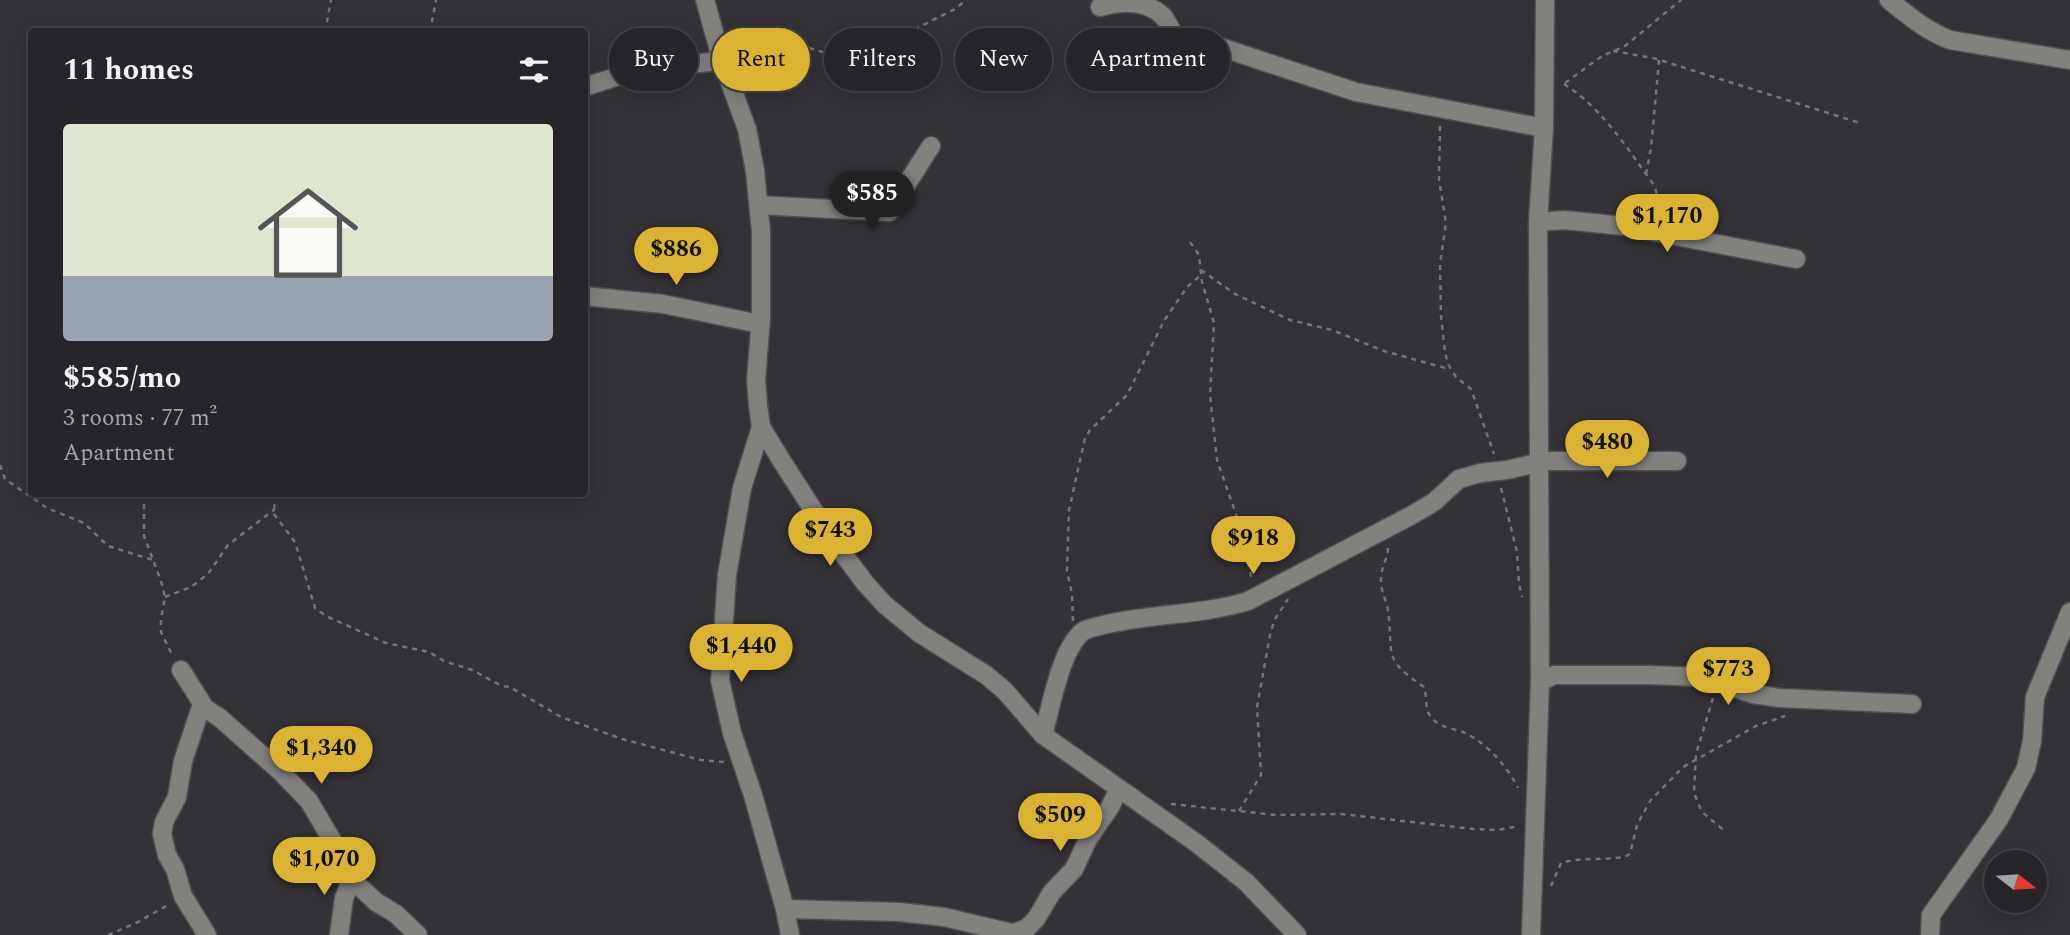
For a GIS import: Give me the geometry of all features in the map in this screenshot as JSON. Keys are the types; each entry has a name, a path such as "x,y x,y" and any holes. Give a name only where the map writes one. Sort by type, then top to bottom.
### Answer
{"street":[{"path":"705,0 713,28"},
{"path":"1531,935 1539,682 1538,222 1544,128 1545,0"},
{"path":"1889,0 1914,22 1931,33 1950,40 2070,60"},
{"path":"1100,7 1130,2 1150,7 1159,12 1176,35 1202,41 1356,92 1544,128"},
{"path":"588,86 644,68 712,62"},
{"path":"733,91 747,129 759,205 760,324 756,380 761,427 742,488 727,576 720,680 732,733 785,908 790,935"},
{"path":"759,205 888,212 931,146"},
{"path":"1538,222 1564,220 1635,229 1796,259"},
{"path":"588,296 663,304 760,324"},
{"path":"761,427 832,539 884,604 919,633 986,675 1005,691 1042,735 1195,842 1246,882 1297,935"},
{"path":"1042,735 1072,644 1077,635 1093,628 1159,615 1233,605 1254,598 1434,502 1459,479 1537,462 1677,461"},
{"path":"1930,935 1931,915 1999,819 2026,768 2032,741 2035,698 2070,612"},
{"path":"181,670 202,704 281,772 309,801 353,876 376,902 396,915 418,935"},
{"path":"1539,682 1554,675 1702,677 1753,694 1780,698 1912,705"},
{"path":"202,704 183,761 177,797 164,822 162,834 183,896 207,935"},
{"path":"785,908 899,912 944,917 1017,934 1036,919 1052,892 1074,869 1088,839 1119,789"},
{"path":"339,935 344,898 353,876"}],"path":[{"path":"326,28 331,0"},
{"path":"431,28 436,0"},
{"path":"810,48 829,54 909,32 967,0"},
{"path":"1544,94 1564,84 1602,56 1625,46 1681,0"},
{"path":"1613,51 1659,60 1860,123"},
{"path":"1646,174 1659,60"},
{"path":"1564,84 1584,97 1601,113 1657,192 1654,207 1635,229"},
{"path":"1438,108 1441,149 1439,179 1446,223 1440,264 1444,352 1456,377 1471,389 1486,427 1517,552 1520,594 1538,609"},
{"path":"1191,242 1199,256 1201,275 1214,323 1210,395 1217,460 1237,517 1254,598"},
{"path":"1201,270 1235,294 1290,320 1332,330 1384,351 1451,370"},
{"path":"1072,644 1072,594 1066,558 1069,510 1085,438 1127,395 1164,320 1187,287 1201,275"},
{"path":"0,465 5,479 28,495"},
{"path":"31,497 47,508 84,523 107,546 153,560"},
{"path":"144,497 144,536 165,597 161,619 162,632 169,651 181,670"},
{"path":"275,497 274,514 295,542 315,608 326,617 386,643 429,652 444,661 472,670 520,692 561,717 622,739 701,760 714,762 741,759"},
{"path":"165,597 191,587 208,574 228,545 275,509"},
{"path":"1388,528 1388,551 1382,566 1381,586 1387,605 1392,660 1400,670 1424,687 1429,714 1439,724 1464,733 1481,743 1505,767 1523,796"},
{"path":"1239,811 1261,775 1257,707 1270,635 1275,619 1305,572"},
{"path":"1721,682 1711,702 1696,759 1693,793 1702,813 1726,832"},
{"path":"1533,905 1544,901 1549,894 1556,870 1561,863 1593,857 1624,858 1630,854 1637,825 1650,801 1683,767 1756,726 1794,712"},
{"path":"1169,803 1276,814 1341,814 1442,827 1498,830 1536,822"},
{"path":"108,935 138,922 183,896"}]}
